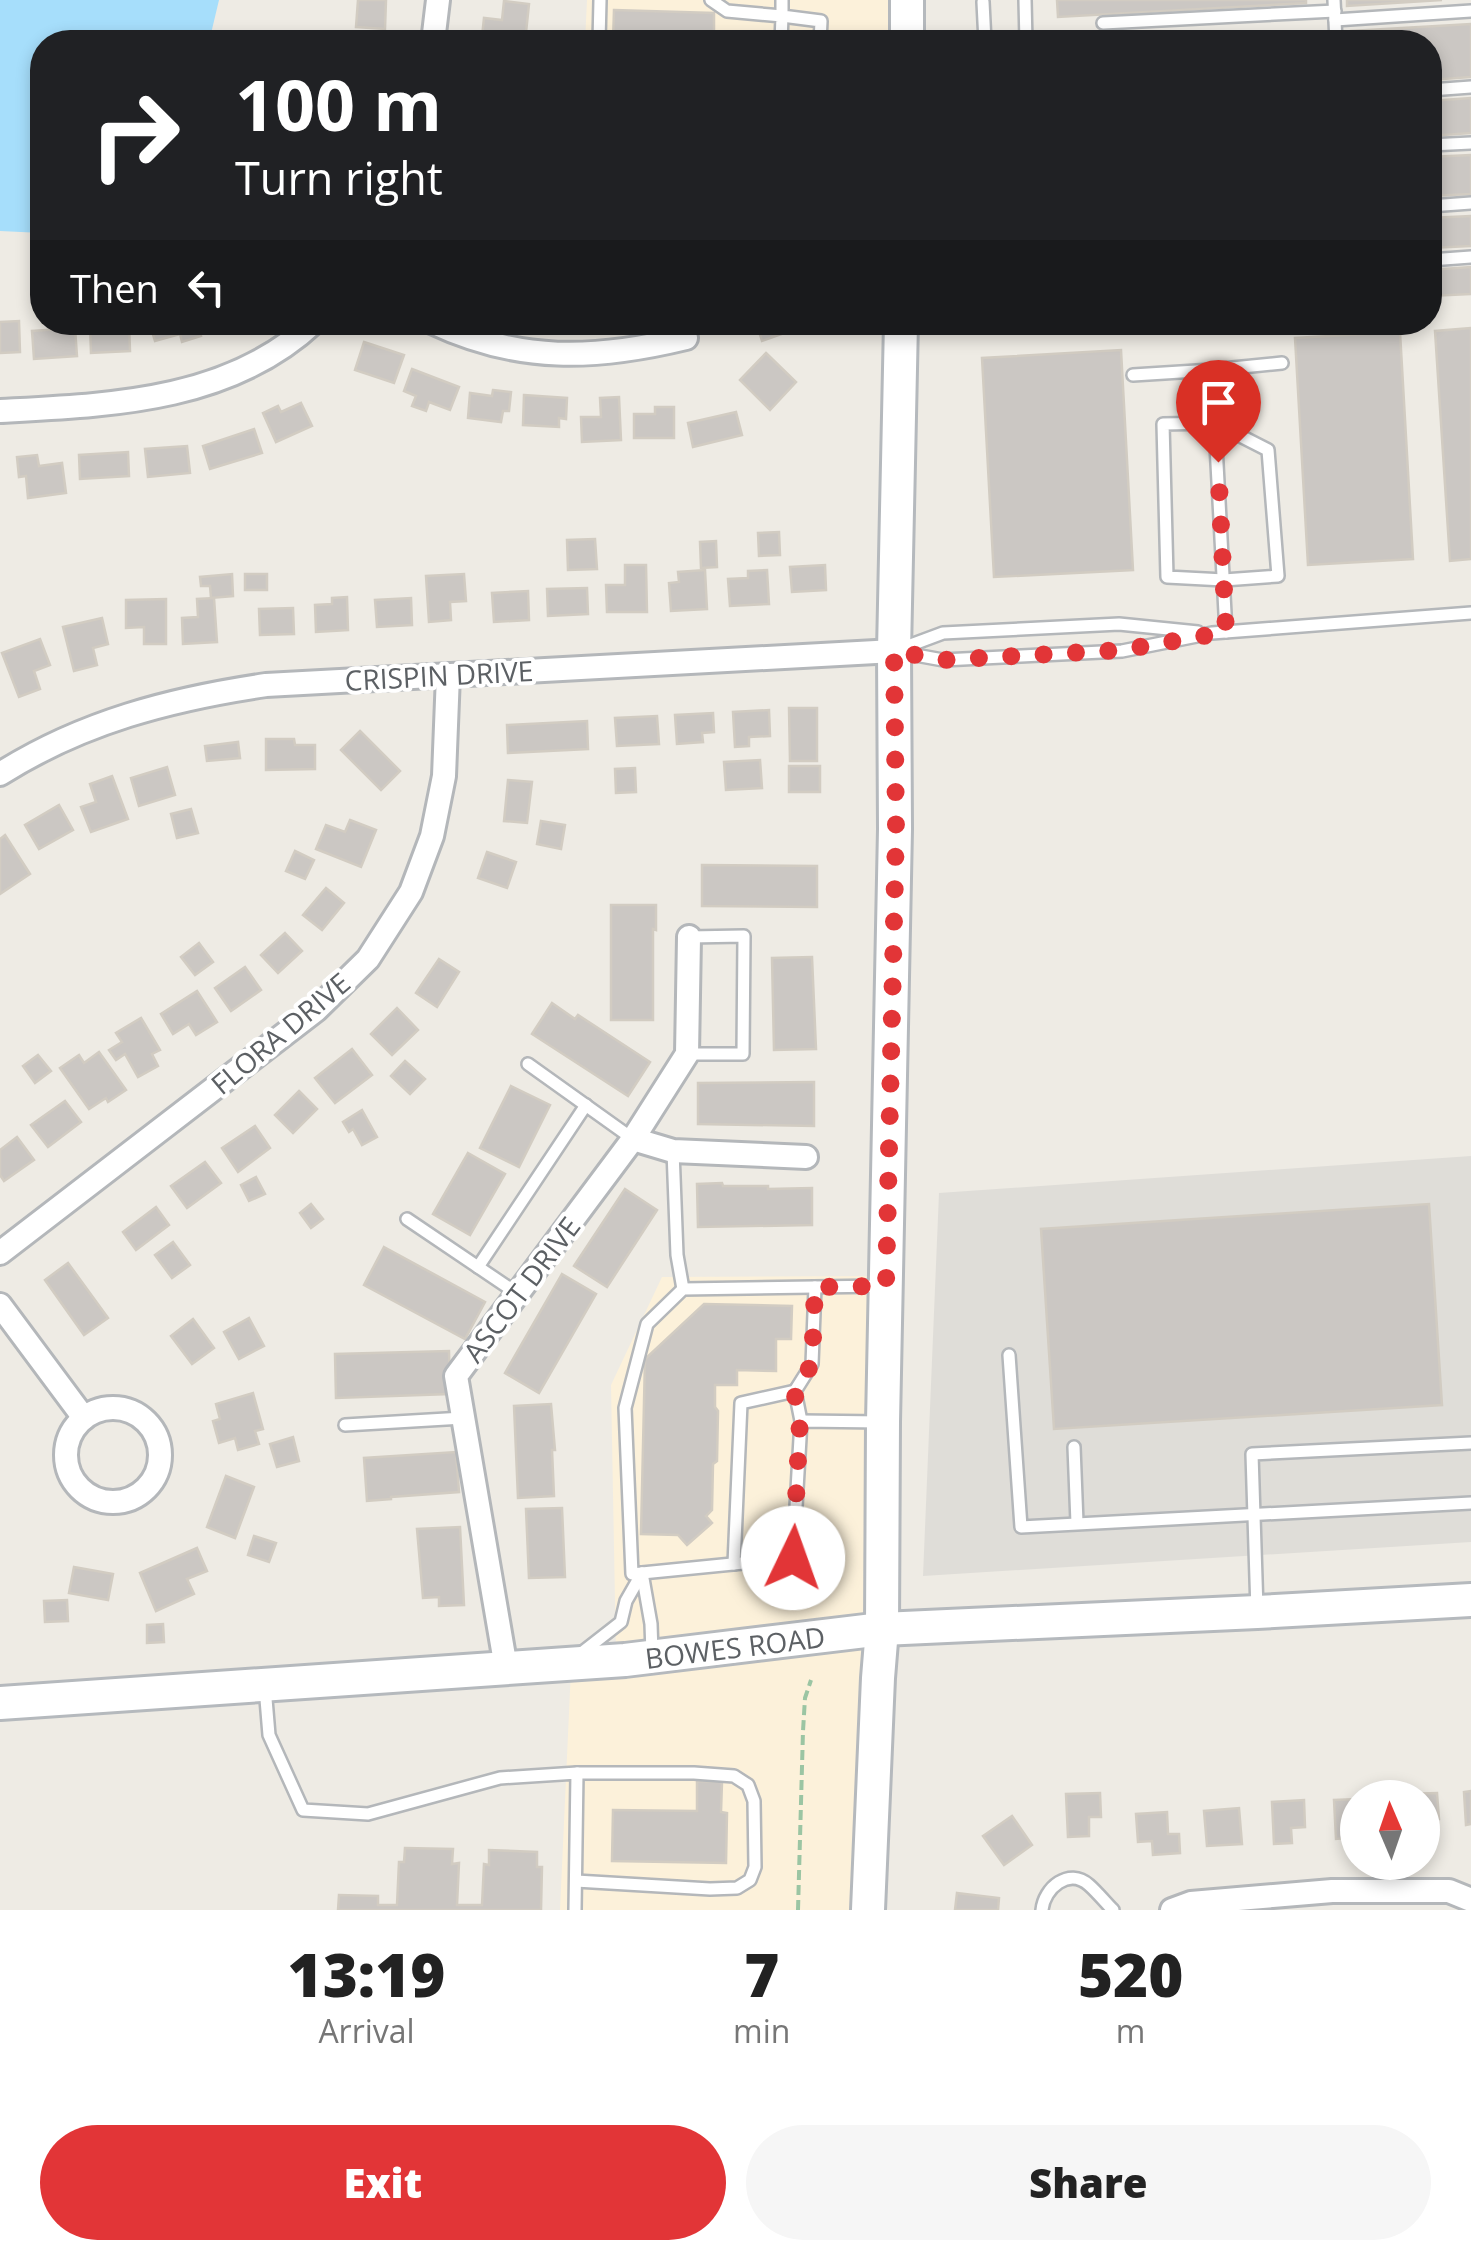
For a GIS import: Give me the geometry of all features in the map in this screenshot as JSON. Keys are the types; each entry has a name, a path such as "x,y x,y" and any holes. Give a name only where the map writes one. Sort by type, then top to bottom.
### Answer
{"main road":[{"path":"907,30 908,0"},
{"path":"868,1910 882,1629 896,829 894,651 900,335"},
{"name":"BOWES ROAD","path":"0,1703 652,1657 882,1629 1471,1600"}],"street":[{"path":"434,30 438,0"},
{"path":"0,411 154,398 212,384 267,356 296,335"},
{"path":"466,335 484,342 558,354 591,355 686,338"},
{"name":"CRISPIN DRIVE","path":"0,774 58,741 144,709 201,695 266,686 894,651"},
{"name":"FLORA DRIVE","path":"0,1253 316,1010 368,959 412,892 432,836 444,776 448,675"},
{"path":"688,1054 689,937"},
{"name":"ASCOT DRIVE","path":"506,1668 456,1376 632,1139 688,1054"},
{"path":"632,1139 673,1151 806,1157"},
{"path":"0,1305 84,1418"},
{"path":"116,1408 137,1415 154,1430 160,1463 142,1492 110,1502 80,1488 66,1458 70,1436 84,1418 116,1408"},
{"path":"1172,1910 1191,1903 1332,1891 1449,1890 1471,1900"}],"lane":[{"path":"599,30 600,0"},
{"path":"711,0 727,11 821,20 821,30"},
{"path":"781,30 782,0"},
{"path":"1026,0 1026,30"},
{"path":"983,2 984,30"},
{"path":"1103,23 1335,10 1471,11"},
{"path":"1442,89 1471,87"},
{"path":"1442,144 1471,142"},
{"path":"1442,205 1471,204"},
{"path":"1442,259 1471,258"},
{"path":"1133,375 1282,364"},
{"path":"1212,370 1226,632"},
{"path":"1163,424 1215,424 1268,450 1278,576 1224,580 1167,577 1163,424"},
{"name":"CRISPIN DRIVE","path":"894,651 943,660 1082,653 1122,650 1212,633 1471,613"},
{"name":"CRISPIN DRIVE","path":"894,651 942,633 1119,624 1212,633"},
{"path":"688,1054 744,1054 744,936 689,937"},
{"path":"528,1064 632,1139"},
{"path":"478,1267 586,1106"},
{"path":"673,1151 677,1255 683,1289"},
{"path":"407,1220 518,1294"},
{"path":"794,1391 800,1420 793,1558 632,1574 625,1408 647,1324 683,1289 886,1286"},
{"path":"734,1564 741,1403 794,1391 812,1364 815,1287"},
{"path":"1010,1356 1021,1526 1471,1503"},
{"path":"345,1426 463,1418"},
{"path":"800,1420 883,1422"},
{"path":"1257,1612 1252,1454 1471,1443"},
{"path":"1074,1447 1077,1523"},
{"path":"642,1573 652,1624 652,1657"},
{"path":"568,1664 620,1622 626,1601 642,1573"},
{"path":"265,1685 270,1734 303,1810 368,1814 500,1778 694,1773 734,1776 748,1785 754,1800 754,1867 750,1880 737,1888 576,1881"},
{"path":"575,1910 578,1774"},
{"path":"1042,1910 1043,1897 1055,1884 1070,1878 1087,1882 1113,1910"}],"path":[{"path":"798,1910 803,1732 805,1698 811,1680"}],"shaded area":[{"path":"587,0 904,0 903,30 586,30"},
{"path":"1471,1156 1471,1542 923,1576 939,1193"},
{"path":"881,1276 874,1630 616,1656 611,1385 662,1277"},
{"path":"874,1642 862,1910 560,1910 571,1669"}],"water":[{"path":"0,0 219,0 212,30 30,30 30,232 0,231"}],"building":[{"path":"358,0 386,0 385,29 356,27"},
{"path":"1057,0 1306,0 1306,3 1058,17"},
{"path":"1347,0 1442,0 1347,6"},
{"path":"504,1 529,4 526,30 483,30 484,18 502,20"},
{"path":"614,10 714,13 714,30 613,30"},
{"path":"1471,24 1471,77 1442,79 1442,30 1368,30"},
{"path":"1471,98 1471,133 1442,135 1442,100"},
{"path":"1471,155 1471,194 1442,195 1442,156"},
{"path":"1471,216 1471,246 1442,247 1442,217"},
{"path":"1471,267 1471,294 1442,295 1442,269"},
{"path":"19,321 20,352 0,353 0,322"},
{"path":"1471,328 1471,559 1450,561 1435,335 1442,335 1442,330"},
{"path":"32,335 76,335 77,356 34,359"},
{"path":"90,335 129,335 130,351 91,353"},
{"path":"153,335 176,335 155,341"},
{"path":"180,335 201,335 201,336 182,342"},
{"path":"1400,335 1413,559 1308,565 1295,338"},
{"path":"364,342 404,355 394,383 355,370"},
{"path":"1121,350 1133,570 994,577 982,358"},
{"path":"766,353 796,382 770,410 740,380"},
{"path":"412,369 459,387 450,410 429,402 426,411 412,406 416,396 404,391"},
{"path":"493,390 511,392 509,411 503,411 501,422 468,418 470,393 492,396"},
{"path":"524,395 567,398 566,419 559,418 559,427 523,425"},
{"path":"619,397 621,440 582,442 581,417 601,417 600,398"},
{"path":"301,403 312,426 276,442 263,413 278,406 281,412"},
{"path":"655,407 674,407 674,438 634,438 634,414 655,414"},
{"path":"736,412 742,435 693,447 688,423"},
{"path":"254,429 262,453 210,469 203,446"},
{"path":"187,446 190,473 148,477 145,449"},
{"path":"128,452 129,476 80,479 79,455"},
{"path":"37,455 39,466 62,463 66,493 28,498 26,476 19,477 17,457"},
{"path":"779,532 780,555 759,556 758,533"},
{"path":"595,539 597,569 568,570 567,540"},
{"path":"716,541 717,567 701,568 700,542"},
{"path":"625,565 646,565 647,612 607,612 606,585 625,585"},
{"path":"825,565 826,590 792,592 790,567"},
{"path":"705,570 707,609 671,611 669,583 679,582 678,572"},
{"path":"767,570 769,604 730,606 728,579 748,578 748,571"},
{"path":"232,574 233,596 211,598 210,586 201,586 200,577"},
{"path":"245,574 267,574 267,590 245,590"},
{"path":"464,574 466,601 450,602 451,620 429,622 426,576"},
{"path":"587,588 588,614 548,616 547,589"},
{"path":"528,591 529,620 494,622 492,593"},
{"path":"347,597 348,630 316,632 315,605 332,604 332,598"},
{"path":"214,598 217,642 183,644 182,618 198,617 197,599"},
{"path":"411,598 412,625 377,627 375,600"},
{"path":"166,599 166,644 144,644 144,627 126,628 126,600"},
{"path":"293,608 294,634 260,635 259,609"},
{"path":"102,618 108,644 93,648 97,665 74,671 63,627"},
{"path":"40,639 50,665 34,671 40,689 19,697 2,653"},
{"path":"789,708 817,708 817,761 790,761"},
{"path":"769,710 770,736 749,737 749,746 735,747 733,712"},
{"path":"713,713 714,732 702,733 703,742 677,744 675,715"},
{"path":"657,716 659,744 617,746 615,718"},
{"path":"587,721 588,749 508,753 507,725"},
{"path":"360,731 400,771 381,790 341,750"},
{"path":"266,739 294,739 295,745 315,745 315,769 266,770"},
{"path":"238,742 240,758 207,761 205,746"},
{"path":"760,760 762,788 726,790 724,762"},
{"path":"789,766 820,766 820,792 789,792"},
{"path":"167,767 175,795 139,806 131,778"},
{"path":"635,768 636,792 616,793 615,769"},
{"path":"112,776 128,819 91,832 81,807 96,802 90,784"},
{"path":"508,780 532,782 527,823 504,821"},
{"path":"59,805 73,830 39,849 25,825"},
{"path":"191,809 198,833 177,838 171,814"},
{"path":"350,820 376,830 361,867 316,849 326,825 345,832"},
{"path":"541,821 565,825 561,849 537,844"},
{"path":"5,835 30,874 0,894 0,839"},
{"path":"295,851 314,860 305,879 286,871"},
{"path":"487,852 516,862 507,888 478,878"},
{"path":"702,865 817,866 817,907 702,906"},
{"path":"326,888 344,903 322,930 303,915"},
{"path":"611,905 656,905 653,1020 611,1020"},
{"path":"285,933 302,951 278,973 261,955"},
{"path":"199,943 213,962 195,975 181,957"},
{"path":"812,957 816,1049 774,1050 772,958"},
{"path":"439,959 459,972 437,1007 416,993"},
{"path":"245,967 261,990 231,1011 215,988"},
{"path":"197,991 217,1022 196,1035 189,1024 173,1034 161,1014"},
{"path":"552,1003 575,1019 578,1015 650,1062 628,1096 532,1034"},
{"path":"397,1008 418,1030 392,1055 371,1034"},
{"path":"141,1018 160,1050 152,1054 158,1066 138,1077 125,1054 116,1060 109,1050 122,1042 116,1033"},
{"path":"352,1049 372,1075 335,1103 315,1078"},
{"path":"99,1052 126,1090 89,1109 60,1068 79,1055 84,1063"},
{"path":"38,1055 51,1071 35,1083 23,1066"},
{"path":"405,1061 425,1079 410,1094 391,1076"},
{"path":"814,1082 814,1126 698,1124 698,1083"},
{"path":"511,1086 550,1105 519,1167 480,1148"},
{"path":"299,1091 317,1109 293,1133 275,1115"},
{"path":"65,1101 81,1122 48,1147 31,1125"},
{"path":"362,1110 377,1137 362,1145 353,1129 349,1132 343,1122"},
{"path":"255,1126 270,1148 238,1172 222,1148"},
{"path":"17,1137 34,1160 4,1181 0,1175 0,1150"},
{"path":"468,1153 505,1174 470,1235 433,1214"},
{"path":"205,1162 221,1183 187,1208 171,1186"},
{"path":"256,1177 265,1194 249,1201 241,1185"},
{"path":"697,1184 768,1189 812,1188 812,1225 698,1227"},
{"path":"625,1189 657,1210 607,1287 574,1266"},
{"path":"311,1204 323,1219 311,1228 300,1213"},
{"path":"1429,1204 1442,1405 1054,1429 1041,1229"},
{"path":"156,1207 169,1225 136,1250 123,1232"},
{"path":"173,1242 190,1265 172,1278 155,1255"},
{"path":"384,1247 485,1302 465,1339 364,1285"},
{"path":"68,1263 108,1318 84,1335 45,1280"},
{"path":"562,1274 596,1294 539,1393 505,1373"},
{"path":"704,1304 792,1306 791,1339 776,1339 776,1371 737,1370 737,1385 715,1385 717,1461 713,1464 712,1510 706,1516 712,1523 687,1545 678,1535 641,1534 645,1359"},
{"path":"249,1318 264,1346 239,1359 224,1332"},
{"path":"193,1319 214,1348 192,1364 171,1336"},
{"path":"449,1351 450,1394 336,1398 335,1354"},
{"path":"253,1393 263,1429 255,1431 259,1444 238,1450 235,1438 219,1443 213,1421 220,1419 216,1404"},
{"path":"551,1404 554,1496 518,1498 514,1406"},
{"path":"293,1437 299,1461 277,1467 270,1444"},
{"path":"456,1452 459,1492 367,1501 364,1458"},
{"path":"226,1476 254,1487 235,1538 207,1527"},
{"path":"562,1508 565,1577 529,1578 526,1509"},
{"path":"460,1527 464,1605 439,1606 439,1597 423,1598 417,1529"},
{"path":"254,1536 276,1543 269,1562 248,1555"},
{"path":"197,1548 207,1571 187,1579 194,1594 156,1611 140,1573"},
{"path":"74,1567 113,1574 108,1600 69,1593"},
{"path":"67,1600 68,1621 45,1622 44,1601"},
{"path":"163,1624 164,1642 147,1643 147,1625"},
{"path":"697,1781 722,1782 721,1812 727,1813 726,1863 612,1861 613,1810 697,1811"},
{"path":"1471,1791 1471,1824 1466,1825 1464,1792"},
{"path":"1100,1793 1101,1817 1089,1817 1089,1836 1068,1837 1066,1794"},
{"path":"1304,1800 1305,1827 1291,1828 1292,1843 1274,1844 1272,1802"},
{"path":"1334,1800 1340,1800 1340,1839 1336,1839"},
{"path":"1239,1808 1242,1844 1207,1846 1204,1811"},
{"path":"1167,1812 1168,1834 1179,1834 1180,1853 1153,1855 1152,1841 1138,1842 1136,1814"},
{"path":"1012,1816 1032,1845 1004,1865 983,1836"},
{"path":"405,1848 453,1849 452,1864 459,1863 457,1905 482,1905 484,1864 489,1865 489,1850 537,1852 537,1867 542,1867 541,1910 338,1910 339,1895 378,1896 378,1905 397,1905 399,1862 404,1862"},
{"path":"957,1893 999,1898 998,1910 955,1910"}],"route":[{"path":"793,1558 800,1420 794,1391 812,1364 815,1287 886,1286 896,829 894,651 943,660 1122,650 1226,632 1218,462"}]}
